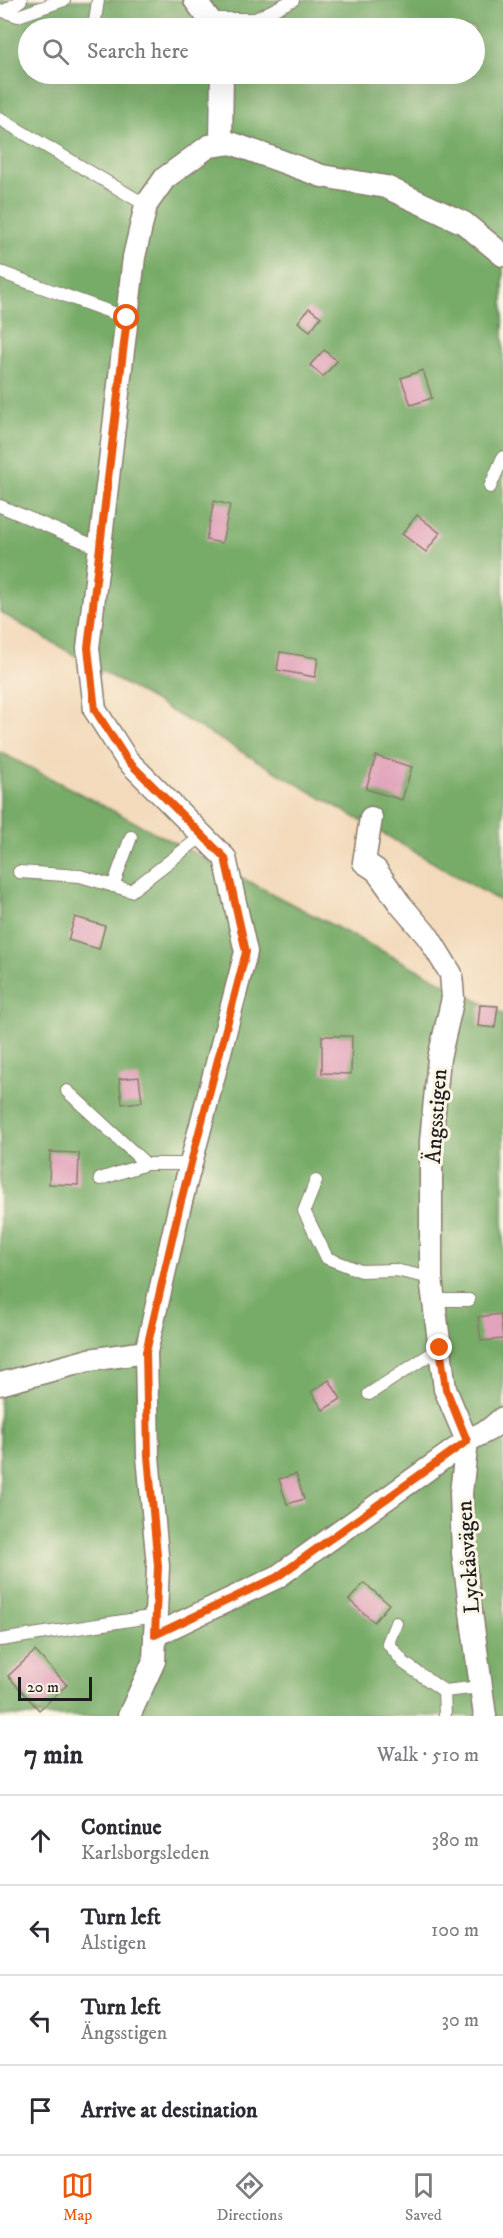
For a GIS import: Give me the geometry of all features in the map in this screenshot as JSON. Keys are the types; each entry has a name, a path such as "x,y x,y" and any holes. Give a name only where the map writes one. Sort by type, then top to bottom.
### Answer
{"street":[{"path":"195,0 207,18"},
{"path":"221,144 222,84"},
{"path":"129,1716 154,1661 158,1566 148,1456 146,1352 190,1164 246,952 225,858 127,760 95,710 88,648 134,257 146,205 165,178 192,156 209,146 231,143 322,176 386,187 464,223 503,255"},
{"name":"Ängsstigen","path":"371,818 364,862 376,870 400,904 429,938 451,974 453,998 439,1058 431,1141 433,1289 446,1389 467,1441"},
{"path":"0,1384 89,1360 146,1352"},
{"path":"155,1625 277,1577 467,1441 490,1429 503,1418"},
{"name":"Lyckåsvägen","path":"467,1441 461,1492 463,1553 485,1716"}],"lane":[{"path":"3,10 21,0"},
{"path":"3,10 18,15 64,0"},
{"path":"95,18 98,0"},
{"path":"257,18 293,0"},
{"path":"0,119 146,205"},
{"path":"0,272 127,318"},
{"path":"490,487 503,457"},
{"path":"0,506 99,548"},
{"path":"19,872 80,876 131,891 202,836"},
{"path":"113,886 131,837"},
{"path":"67,1091 146,1164"},
{"path":"100,1179 146,1164 190,1164"},
{"path":"316,1180 304,1211 327,1258 361,1270 395,1270 433,1289 470,1300"},
{"path":"369,1395 440,1348"},
{"path":"396,1623 388,1643 404,1663 444,1691 481,1687"},
{"path":"0,1640 155,1625"},
{"path":"444,1691 445,1716"}],"green space":[{"path":"0,0 503,0 503,903 0,612"},
{"path":"0,752 503,1014 503,1716 0,1716"}],"building":[{"path":"309,308 321,317 310,331 298,322"},
{"path":"324,350 337,361 323,377 310,365"},
{"path":"423,370 432,398 411,405 401,378"},
{"path":"214,501 230,505 222,543 206,540"},
{"path":"417,515 440,533 426,552 402,534"},
{"path":"280,652 318,658 315,677 277,670"},
{"path":"376,756 412,767 402,800 366,789"},
{"path":"75,917 105,926 99,949 68,940"},
{"path":"480,1005 498,1006 495,1028 478,1026"},
{"path":"322,1036 352,1036 351,1074 322,1073"},
{"path":"139,1077 142,1102 122,1104 119,1079"},
{"path":"50,1152 79,1153 78,1185 49,1184"},
{"path":"500,1314 503,1339 481,1341 478,1317"},
{"path":"329,1380 341,1399 323,1410 311,1392"},
{"path":"296,1474 304,1499 287,1504 279,1479"},
{"path":"364,1583 389,1604 374,1622 349,1600"},
{"path":"35,1651 67,1685 39,1710 8,1676"}],"route":[{"path":"127,318 88,648 95,710 127,760 225,858 246,952 179,1209 146,1352 148,1456 158,1566 155,1635 277,1577 467,1441 446,1389 440,1348"}]}
